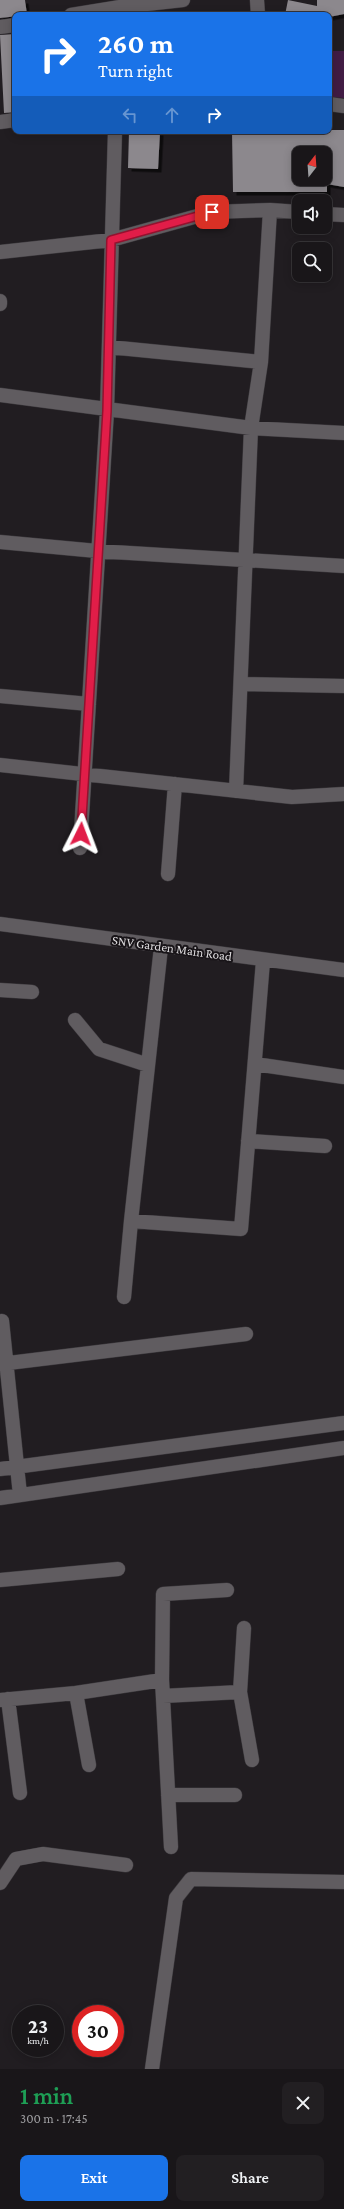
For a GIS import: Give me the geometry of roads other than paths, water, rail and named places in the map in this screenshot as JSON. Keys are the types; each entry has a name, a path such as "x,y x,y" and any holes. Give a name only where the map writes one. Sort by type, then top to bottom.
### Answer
{"street":[{"path":"89,12 183,0"},
{"path":"257,0 258,12"},
{"path":"0,27 12,25"},
{"path":"332,104 344,106"},
{"path":"0,122 12,120"},
{"path":"80,848 107,411 115,134"},
{"path":"236,791 251,428 261,362 270,210"},
{"path":"0,252 111,240 212,212 270,210 292,212"},
{"path":"332,214 344,215"},
{"path":"108,347 261,362"},
{"path":"0,395 107,411 251,428 344,433"},
{"path":"0,542 246,561 344,566"},
{"path":"241,684 344,686"},
{"path":"0,696 89,704"},
{"path":"0,765 292,797 344,794"},
{"path":"168,874 175,784"},
{"name":"SNV Garden Main Road","path":"0,924 263,961 344,970"},
{"path":"124,1297 161,947"},
{"path":"131,1221 241,1229 263,961"},
{"path":"0,990 32,992"},
{"path":"75,1020 99,1049 148,1065"},
{"path":"254,1064 344,1077"},
{"path":"248,1141 325,1146"},
{"path":"2,1321 4,1363 18,1467 20,1495"},
{"path":"4,1363 246,1334"},
{"path":"0,1469 344,1423"},
{"path":"0,1498 344,1448"},
{"path":"0,1580 118,1569"},
{"path":"171,1847 162,1680 163,1594 227,1590"},
{"path":"244,1628 240,1692 252,1760"},
{"path":"20,1793 4,1699 76,1693 162,1680"},
{"path":"163,1696 240,1692"},
{"path":"76,1693 89,1765"},
{"path":"168,1796 235,1795"},
{"path":"0,1883 16,1859 43,1854 126,1864"},
{"path":"152,2069 176,1898 191,1879 344,1882"}]}
